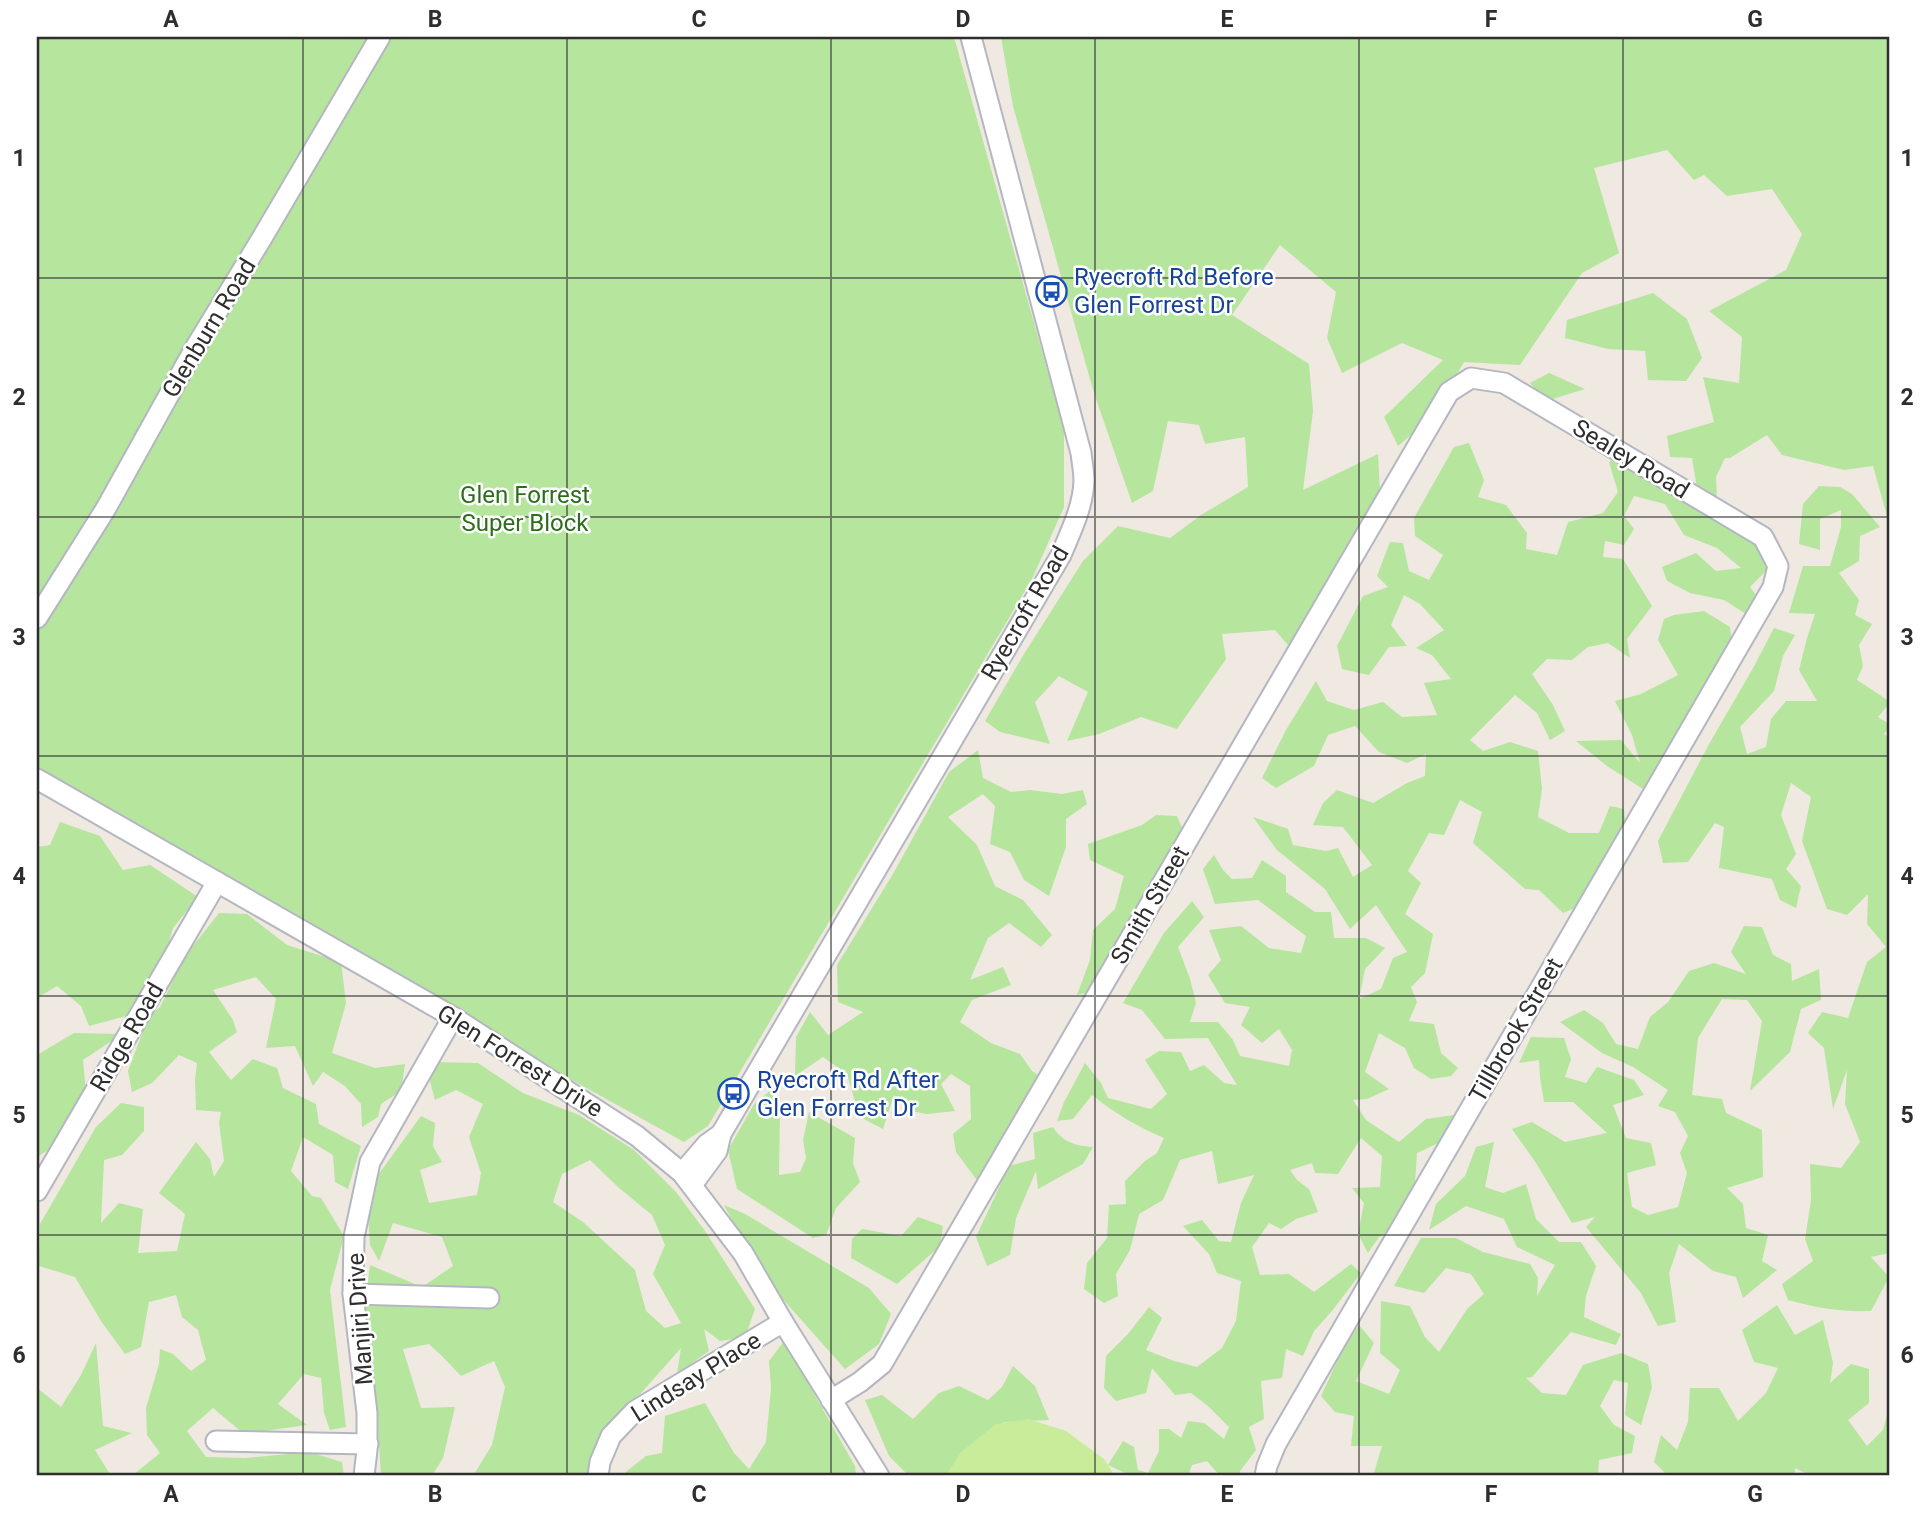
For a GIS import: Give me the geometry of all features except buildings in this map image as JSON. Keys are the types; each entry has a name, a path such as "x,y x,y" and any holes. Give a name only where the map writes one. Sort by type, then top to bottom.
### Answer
{"street":[{"name":"Glenburn Road","path":"37,618 105,510 195,348 380,37"},
{"name":"Ryecroft Road","path":"687,1179 707,1144 721,1134 1061,555 1074,525 1081,499 1084,480 1081,453 971,37"},
{"name":"Sealey Road","path":"1448,392 1471,378 1504,383 1763,537 1778,566 1773,587"},
{"name":"Smith Street","path":"831,1400 882,1364 1448,392"},
{"name":"Tillbrook Street","path":"1265,1476 1276,1444 1773,587"},
{"name":"Glen Forrest Drive","path":"37,779 453,1017 637,1136 687,1179 743,1253 879,1476"},
{"name":"Ridge Road","path":"37,1191 217,882"},
{"name":"Manjiri Drive","path":"364,1476 368,1413 353,1294 354,1237 370,1162 453,1017"},
{"path":"353,1294 489,1298"},
{"name":"Lindsay Place","path":"598,1476 600,1462 611,1436 635,1411 783,1322"},
{"path":"216,1441 368,1444"}],"green space":[{"name":"Glen Forrest Super Block","path":"37,37 954,37 1064,430 1064,507 1032,579 708,1126 684,1142 534,1059 37,771"},
{"path":"1001,37 1889,37 1889,516 1873,466 1844,470 1782,455 1767,435 1730,458 1725,458 1716,477 1718,518 1749,519 1771,566 1750,587 1761,602 1746,614 1724,600 1690,593 1667,581 1662,567 1696,553 1716,571 1741,568 1717,548 1684,535 1665,504 1634,496 1624,516 1634,529 1624,545 1605,541 1603,557 1623,559 1652,606 1627,639 1630,658 1608,643 1588,647 1572,660 1547,659 1532,674 1553,705 1565,731 1550,740 1537,713 1515,695 1470,740 1483,751 1510,742 1538,751 1542,789 1538,817 1569,833 1599,833 1610,806 1624,809 1626,831 1587,903 1563,913 1539,890 1525,889 1473,843 1482,812 1460,800 1444,835 1429,833 1408,871 1421,883 1405,914 1433,934 1425,973 1411,987 1417,1002 1409,1021 1434,1024 1441,1053 1458,1068 1451,1076 1431,1079 1414,1068 1405,1048 1379,1033 1365,1072 1389,1089 1367,1099 1353,1100 1366,1120 1399,1142 1426,1119 1454,1115 1445,1140 1417,1153 1415,1183 1403,1222 1379,1237 1368,1253 1358,1234 1364,1203 1352,1188 1380,1187 1382,1156 1361,1138 1338,1174 1315,1173 1312,1163 1290,1170 1297,1180 1309,1189 1318,1212 1296,1219 1281,1229 1269,1223 1252,1247 1260,1275 1289,1274 1314,1292 1351,1264 1361,1273 1314,1331 1303,1356 1286,1349 1282,1378 1261,1381 1264,1419 1249,1427 1256,1450 1240,1471 1241,1476 1220,1476 1207,1461 1192,1465 1188,1476 1127,1476 1108,1465 1123,1441 1134,1447 1138,1470 1148,1473 1159,1451 1159,1429 1169,1429 1181,1438 1188,1421 1204,1423 1224,1439 1229,1427 1191,1393 1175,1395 1152,1368 1146,1393 1116,1401 1104,1388 1106,1356 1149,1307 1162,1318 1146,1350 1197,1367 1222,1348 1236,1321 1241,1281 1217,1273 1209,1254 1183,1226 1202,1220 1219,1241 1231,1242 1241,1203 1254,1175 1218,1184 1212,1151 1180,1160 1163,1200 1139,1214 1130,1250 1116,1274 1118,1296 1104,1303 1084,1289 1087,1263 1107,1238 1109,1205 1126,1204 1125,1181 1157,1153 1164,1138 1126,1119 1092,1095 1073,1119 1057,1121 1064,1102 1085,1063 1101,1083 1108,1098 1151,1109 1167,1094 1145,1060 1159,1051 1181,1052 1190,1071 1204,1065 1224,1083 1237,1085 1208,1038 1165,1039 1142,1010 1123,1003 1164,933 1192,901 1204,917 1178,947 1196,1003 1190,1022 1218,1022 1233,1040 1240,1056 1289,1066 1292,1050 1279,1029 1262,1043 1241,1025 1250,1007 1225,1003 1208,975 1221,960 1209,930 1241,926 1269,948 1301,953 1306,936 1258,900 1215,904 1203,869 1214,855 1232,879 1252,878 1262,860 1286,876 1286,892 1315,912 1331,912 1334,938 1366,938 1385,948 1365,969 1359,999 1381,989 1393,958 1407,952 1376,905 1350,929 1325,889 1277,850 1253,817 1288,829 1293,845 1326,851 1338,848 1353,877 1372,865 1343,827 1313,825 1323,803 1337,790 1373,803 1425,776 1426,754 1407,763 1379,752 1355,726 1328,735 1314,766 1276,788 1262,778 1286,730 1316,681 1327,701 1354,710 1383,702 1402,717 1437,715 1424,683 1451,679 1432,655 1416,648 1444,630 1420,604 1404,595 1391,625 1407,646 1389,647 1369,675 1342,669 1337,646 1363,596 1388,587 1377,576 1390,542 1403,543 1409,571 1429,580 1443,555 1415,536 1414,518 1454,447 1469,443 1484,480 1478,497 1506,505 1527,533 1526,549 1557,555 1568,522 1603,513 1618,492 1609,462 1634,447 1667,469 1699,500 1692,458 1670,457 1667,436 1714,422 1703,377 1739,383 1742,337 1709,311 1786,270 1802,234 1772,189 1727,196 1704,175 1694,180 1667,150 1594,168 1619,253 1582,273 1520,365 1464,362 1431,418 1398,446 1384,417 1443,360 1402,343 1342,373 1327,338 1336,292 1280,245 1232,315 1309,364 1313,411 1303,490 1378,454 1380,492 1293,651 1275,630 1222,634 1226,659 1177,729 1141,717 1099,734 1067,741 1088,692 1059,676 1035,702 1050,744 1000,732 985,721 1083,561 1118,526 1170,538 1201,515 1248,487 1245,437 1205,444 1199,425 1168,421 1153,491 1132,503 1094,393 1013,106"},
{"path":"1653,293 1687,319 1702,358 1686,381 1648,380 1645,351 1608,349 1565,338 1567,320"},
{"path":"1549,373 1585,389 1546,401 1530,383"},
{"path":"1819,486 1840,487 1852,494 1880,527 1860,536 1859,561 1839,573 1859,600 1855,615 1872,624 1859,645 1863,666 1857,680 1889,701 1878,717 1889,724 1884,734 1889,737 1889,1253 1871,1257 1889,1277 1871,1311 1829,1309 1788,1300 1782,1284 1813,1261 1805,1239 1811,1200 1810,1164 1841,1168 1860,1142 1845,1104 1847,1070 1833,1109 1824,1048 1808,1033 1822,1012 1848,1018 1867,962 1886,947 1867,924 1868,894 1847,915 1827,909 1802,841 1811,797 1791,783 1781,815 1796,854 1786,869 1801,886 1796,908 1780,900 1772,879 1719,868 1724,827 1715,823 1688,862 1663,863 1658,841 1774,628 1795,635 1783,656 1774,691 1740,727 1747,754 1766,747 1771,719 1786,701 1817,701 1799,670 1815,614 1789,613 1803,566 1830,566 1841,527 1841,510 1820,519 1820,550 1799,544 1803,504"},
{"path":"1704,611 1730,627 1733,651 1668,778 1643,789 1607,766 1576,741 1621,740 1640,763 1632,735 1615,701 1641,694 1678,675 1658,640 1664,619"},
{"path":"978,750 983,778 1011,792 1030,790 1062,794 1083,790 1087,804 1066,819 1066,847 1049,896 1024,880 1010,852 990,844 995,806 983,794 948,817 977,845 995,886 1023,900 1052,935 1041,947 1009,923 988,938 970,980 1003,967 1011,985 972,1000 960,1022 991,1043 1020,1054 1032,1071 1044,1079 979,1183 956,1152 953,1134 971,1119 970,1086 951,1074 941,1084 955,1111 927,1114 911,1111 902,1096 892,1101 883,1129 864,1119 856,1105 847,1074 823,1057 795,1076 796,1037 810,1012 828,1035 863,1012 838,1002 837,965 893,874 949,772"},
{"path":"1156,815 1177,816 1193,853 1147,885 1141,934 1102,989 1077,995 1090,960 1093,930 1115,909 1124,876 1090,860 1088,844 1142,825"},
{"path":"60,822 100,836 123,870 150,865 198,897 173,928 166,952 130,1015 89,1026 81,1006 57,986 37,998 37,847 50,845"},
{"path":"219,913 247,914 287,945 341,962 346,1003 332,1053 375,1068 405,1064 401,1091 381,1104 378,1117 362,1127 361,1104 345,1086 323,1072 313,1086 295,1046 266,1048 276,999 256,977 213,990 233,1020 237,1032 209,1052 231,1080 253,1059 277,1068 283,1088 316,1104 319,1124 361,1146 348,1189 335,1182 333,1155 303,1137 291,1171 312,1196 321,1198 344,1236 330,1290 346,1427 330,1430 324,1413 321,1378 304,1374 278,1404 307,1425 244,1434 213,1408 187,1431 206,1457 245,1458 309,1452 342,1462 344,1476 125,1476 133,1475 160,1453 147,1435 146,1408 159,1364 160,1349 173,1354 191,1371 206,1360 198,1330 182,1317 176,1295 149,1302 141,1347 125,1354 101,1321 75,1277 39,1266 40,1224 96,1127 121,1103 144,1107 144,1131 122,1155 104,1160 101,1223 119,1203 143,1209 138,1253 177,1251 185,1214 159,1193 196,1142 210,1159 214,1177 224,1161 219,1123 221,1112 196,1110 197,1063 179,1055 152,1083 132,1092 128,1071 148,1018 160,1007 185,956"},
{"path":"1744,926 1762,927 1773,955 1791,964 1792,981 1819,969 1821,1000 1801,1009 1790,1052 1750,1091 1762,1021 1747,1000 1722,999 1698,1038 1692,1095 1722,1099 1726,1113 1762,1130 1763,1177 1727,1188 1743,1204 1746,1228 1768,1235 1762,1261 1777,1270 1743,1298 1736,1277 1713,1271 1679,1244 1669,1273 1676,1322 1658,1326 1641,1293 1586,1227 1595,1217 1572,1223 1512,1129 1532,1122 1565,1142 1607,1133 1573,1102 1544,1102 1539,1060 1519,1063 1531,1037 1564,1038 1571,1059 1565,1077 1586,1083 1597,1067 1634,1080 1644,1095 1613,1105 1626,1138 1651,1143 1656,1165 1627,1173 1632,1207 1648,1215 1678,1207 1687,1173 1680,1153 1688,1136 1675,1112 1658,1106 1668,1090 1633,1067 1602,1053 1560,1022 1584,1010 1603,1023 1616,1044 1638,1049 1650,1017 1668,1002 1689,971 1714,963 1746,974 1731,952"},
{"path":"74,1033 122,1034 83,1060 86,1092 59,1143 37,1157 37,1055"},
{"path":"436,1062 478,1063 523,1093 579,1115 634,1150 676,1192 705,1231 755,1309 745,1337 720,1341 704,1329 709,1351 677,1374 681,1348 634,1401 616,1416 591,1460 590,1476 473,1476 492,1445 505,1387 494,1361 461,1376 429,1344 403,1349 421,1408 455,1407 443,1458 433,1474 381,1476 364,1315 370,1265 422,1287 453,1266 442,1237 393,1223 379,1261 370,1245 368,1215 378,1175 421,1116 435,1123 433,1146 442,1162 420,1170 429,1203 477,1195 481,1173 469,1137 483,1104 456,1090 435,1100 430,1081","holes":["590,1160 652,1215 665,1245 653,1274 681,1323 665,1328 646,1311 635,1270 583,1222 553,1202 562,1174"]},
{"path":"771,1090 780,1110 779,1175 800,1172 806,1158 803,1140 809,1112 855,1138 853,1163 860,1182 836,1208 826,1235 813,1238 737,1189 728,1150 754,1104"},
{"path":"1053,1127 1070,1142 1093,1147 1083,1164 1038,1189 1036,1171 1016,1218 1010,1255 987,1266 976,1237 1009,1166 1035,1159 1033,1133"},
{"path":"1494,1142 1485,1187 1503,1193 1526,1184 1536,1219 1559,1242 1581,1242 1596,1266 1586,1296 1584,1317 1621,1334 1616,1345 1571,1332 1532,1377 1526,1378 1542,1393 1566,1395 1583,1365 1621,1353 1648,1364 1652,1387 1641,1425 1625,1415 1628,1383 1614,1380 1600,1406 1614,1425 1635,1436 1632,1453 1599,1460 1598,1476 1373,1476 1382,1446 1351,1446 1354,1416 1335,1412 1321,1396 1342,1351 1359,1325 1374,1343 1356,1381 1389,1394 1400,1370 1380,1353 1381,1301 1410,1306 1425,1337 1439,1352 1467,1309 1484,1294 1471,1274 1446,1268 1424,1293 1394,1286 1421,1238 1456,1238 1483,1252 1530,1264 1538,1278 1537,1296 1555,1265 1517,1247 1504,1219 1466,1206 1429,1230 1436,1204 1465,1176 1476,1147"},
{"path":"724,1205 745,1214 869,1288 891,1314 879,1344 845,1369 780,1296"},
{"path":"918,1217 943,1226 940,1246 897,1284 851,1258 852,1239 862,1229 901,1236"},
{"path":"1777,1305 1795,1335 1823,1320 1833,1363 1830,1383 1851,1364 1869,1369 1869,1403 1848,1420 1867,1446 1883,1430 1889,1408 1889,1476 1811,1476 1795,1468 1795,1476 1668,1476 1654,1462 1661,1435 1677,1450 1688,1422 1690,1388 1719,1388 1738,1421 1766,1393 1778,1368 1754,1362 1742,1330"},
{"path":"784,1341 855,1466 856,1476 622,1475 646,1456 662,1453 665,1416 705,1403 734,1453 749,1469 766,1442 771,1388 769,1361"},
{"path":"96,1343 103,1426 132,1433 95,1450 111,1476 37,1476 37,1388 61,1407 81,1375"},
{"path":"1013,1366 1035,1386 1049,1420 1004,1422 979,1438 958,1458 946,1476 909,1476 889,1456 865,1400 882,1395 913,1419 939,1393 959,1386 988,1400 1002,1387"},
{"path":"1028,1419 1066,1431 1104,1459 1115,1476 946,1476 961,1452 996,1424"}],"place":[{"name":"Ryecroft Rd Before Glen Forrest Dr","path":"1051,291"},
{"name":"Ryecroft Rd After Glen Forrest Dr","path":"734,1094"}]}
